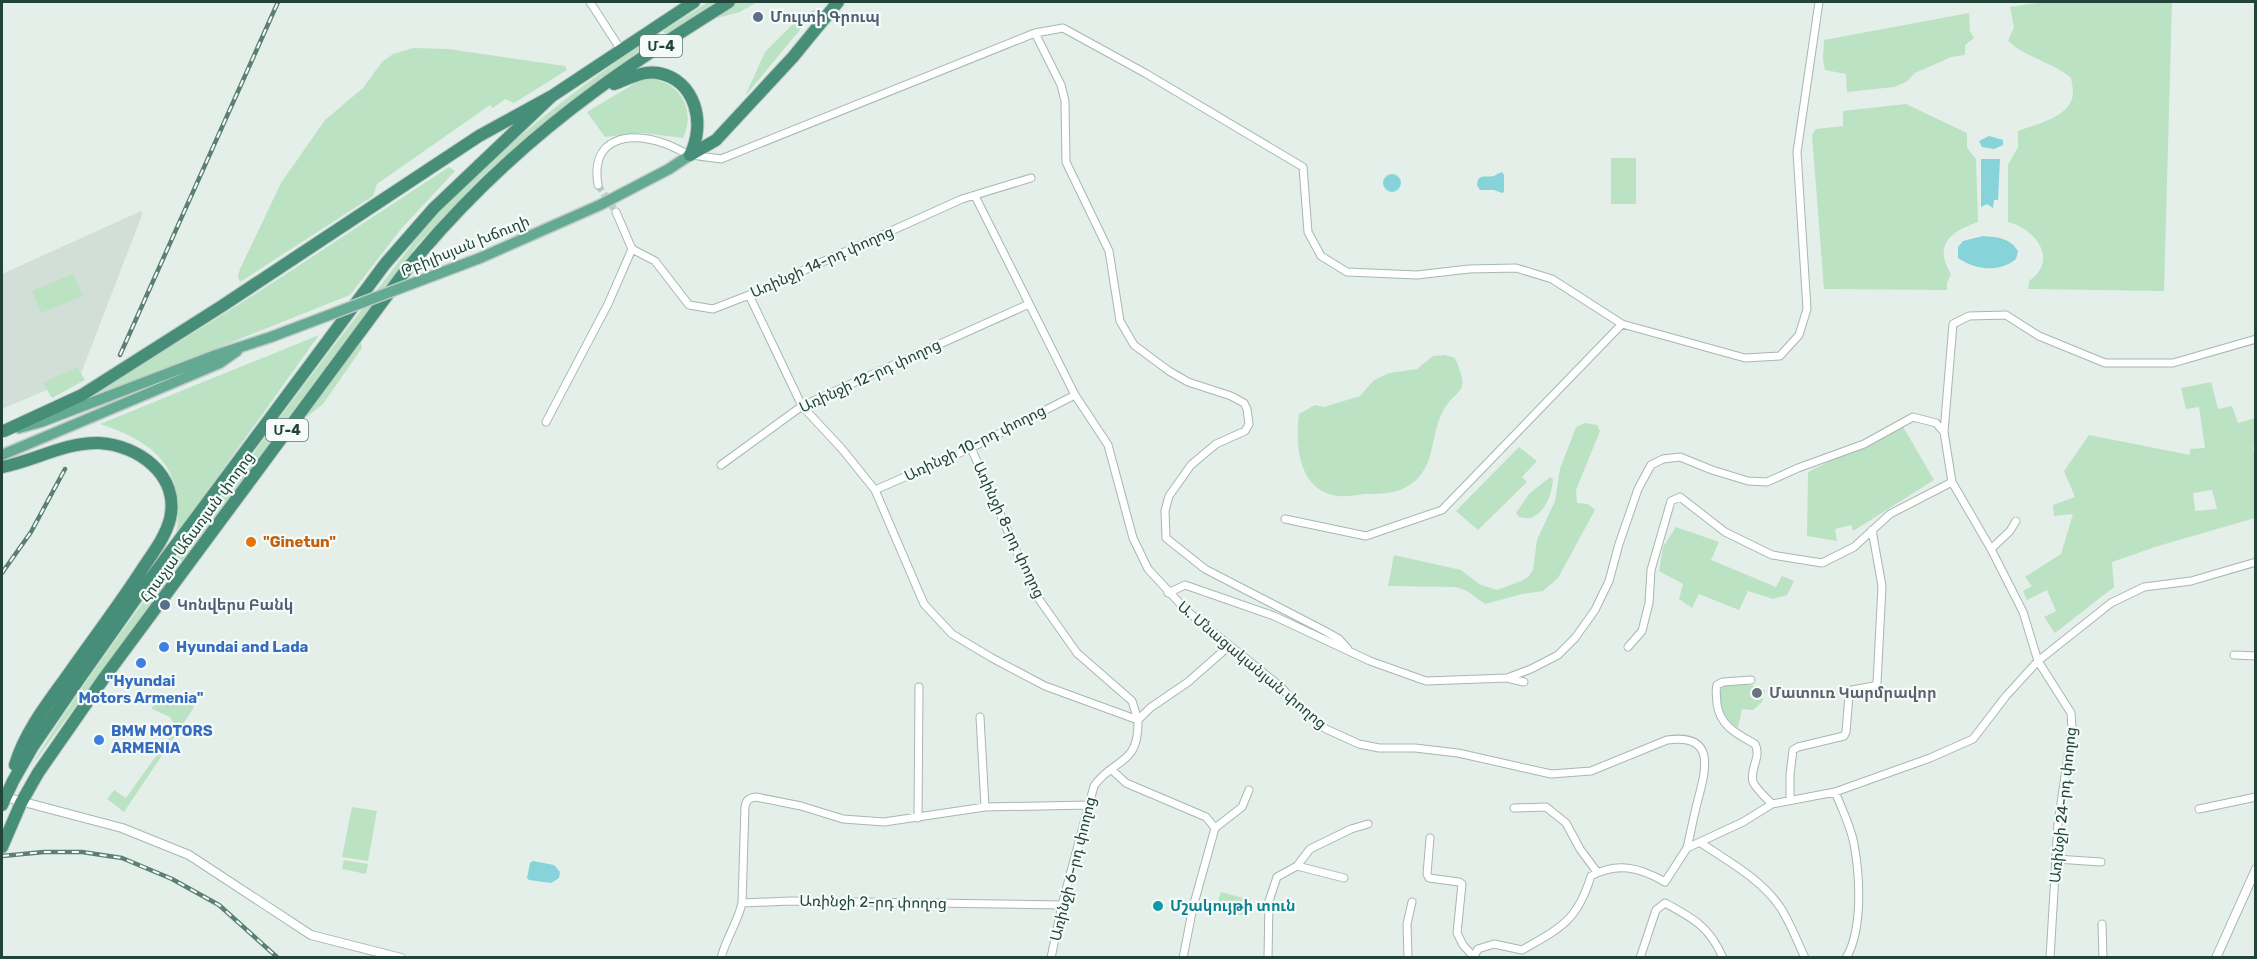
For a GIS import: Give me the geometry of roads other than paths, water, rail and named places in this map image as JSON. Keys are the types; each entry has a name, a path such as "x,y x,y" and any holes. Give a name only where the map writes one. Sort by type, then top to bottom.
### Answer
{"highway":[{"name":"Մ-4","path":"552,96 694,2"},
{"name":"Մ-4","path":"594,92 729,2"},
{"path":"690,155 716,140 793,57 838,2"},
{"path":"650,30 648,36 650,42 660,46"},
{"path":"594,92 639,74 657,73 674,78 684,86 696,111 698,123 694,148 690,155"},
{"name":"Հրաչյա Աճառյան փողոց","path":"2,847 21,803 38,773 111,669 409,266 443,226 509,163 594,92"},
{"path":"3,432 82,395 222,306 479,136 552,96"},
{"name":"Հրաչյա Աճառյան փողոց","path":"3,801 40,736 139,594 386,264 434,208 552,96"},
{"path":"2,467 79,444 99,443 138,453 158,470 171,499 170,518 160,541 128,592 40,712 16,763 13,781"}],"main road":[{"name":"Թբիլիսյան խճուղի","path":"3,432 42,422 480,258 600,205 669,169 690,155"},
{"name":"Թբիլիսյան խճուղի","path":"2,455 220,363 242,347"}],"street":[{"path":"590,2 621,50"},
{"path":"598,185 596,169 598,158 608,144 616,141 641,138 665,144 690,155 721,159 1035,33 1062,28 1145,73 1303,167 1308,232 1320,256 1347,272 1417,275 1469,269 1516,268 1552,279 1622,324 1745,358 1780,356 1800,335 1808,309 1797,152 1820,2"},
{"path":"1035,33 1061,85 1065,101 1066,162 1109,251 1120,321 1129,337 1145,354 1169,371 1188,382 1231,396 1244,403 1247,409 1249,424 1245,430 1216,444 1191,465 1169,496 1165,511 1166,538 1205,569 1325,631 1339,639 1348,649"},
{"name":"Առինջի 14-րդ փողոց","path":"632,249 655,261 689,305 713,309 962,199 1031,178"},
{"name":"Ա. Մնացականյան փողոց","path":"975,196 1075,395 1108,445 1133,538 1148,569 1168,592 1229,646 1281,687 1301,709 1326,729 1359,744 1379,748 1415,747 1458,753 1551,774 1591,771 1667,740 1689,740 1698,745 1705,756 1706,771 1688,848"},
{"path":"546,422 608,304 632,249 616,212"},
{"path":"749,295 802,406 842,449 875,490 924,604 952,634 1045,686 1138,720 1150,708 1188,682 1229,646"},
{"name":"Առինջի 12-րդ փողոց","path":"721,465 802,406 1029,304"},
{"path":"1628,647 1642,631 1649,603 1651,570 1671,501 1680,497 1725,531 1772,555 1822,563 1854,547 1890,514 1952,482 1944,432 1953,324 1969,316 2006,315 2039,336 2105,363 2173,363 2256,339"},
{"path":"1285,519 1366,536 1442,510 1622,324"},
{"name":"Առինջի 10-րդ փողոց","path":"875,490 971,448 1075,395"},
{"path":"1507,678 1558,655 1575,638 1595,610 1609,581 1638,489 1651,465 1663,459 1680,457 1748,481 1767,482 1864,444 1913,417 1936,423 1944,432"},
{"name":"Առինջի 8-րդ փողոց","path":"971,448 1036,595 1077,653 1132,702 1138,720"},
{"name":"Առինջի 24-րդ փողոց","path":"1952,482 2024,612 2038,661 2071,713 2072,728 2058,824 2050,957"},
{"path":"1990,549 2010,531 2016,521"},
{"path":"1790,799 1793,750 1844,736 1849,695 1852,690 1874,686 1877,683 1882,586 1872,530"},
{"path":"1430,837 1427,873 1429,878 1462,884 1457,933 1463,945 1473,957 1478,949 1494,944 1522,950 1570,919 1583,901 1591,876 1606,868 1628,868 1648,872 1665,882 1688,848 1743,822 1772,804 1835,792 1930,758 1973,739 2006,696 2038,661 2111,603 2144,587 2190,581 2256,562"},
{"path":"1168,592 1185,585 1274,616 1370,661 1426,681 1507,678 1524,682"},
{"path":"2234,655 2256,656"},
{"path":"1751,680 1723,682 1717,685 1718,710 1727,728 1755,744 1758,754 1752,774 1753,781 1772,804"},
{"path":"918,818 919,687"},
{"path":"980,717 985,807"},
{"name":"Առինջի 6-րդ փողոց","path":"1052,957 1062,905 1094,786 1100,777 1122,763 1131,753 1138,736 1138,720"},
{"path":"1112,770 1126,783 1206,817 1215,828"},
{"path":"1183,957 1193,908 1215,828 1242,807 1249,790"},
{"path":"1835,792 1854,843 1860,914 1851,949 1846,957"},
{"path":"2199,809 2256,797"},
{"path":"721,957 726,941 740,914 745,807 746,802 751,798 801,806 843,819 884,822 985,807 1089,805"},
{"path":"3,801 21,803 122,828 189,855 311,935 401,957"},
{"path":"1514,808 1546,807 1566,823 1580,849 1597,873"},
{"path":"1268,957 1269,902 1277,877 1297,866 1310,849 1351,829 1368,824"},
{"path":"1701,843 1741,869 1763,887 1780,908 1805,957"},
{"path":"2056,859 2101,862"},
{"path":"1297,866 1344,878"},
{"path":"2216,957 2256,868"},
{"name":"Առինջի 2-րդ փողոց","path":"742,903 790,901 1062,905"},
{"path":"1408,957 1407,924 1412,902"},
{"path":"1640,957 1656,910 1665,903 1707,930 1716,941 1723,957"},
{"path":"2102,924 2103,957"}],"water":[{"path":"1989,136 2003,140 2003,145 1994,149 1982,147 1979,141"},
{"path":"1981,159 2000,159 1998,200 1994,200 1993,208 1987,204 1981,207"},
{"path":"1502,172 1504,192 1480,190 1477,185 1480,177 1494,176"},
{"path":"1392,174 1398,177 1401,183 1398,189 1392,192 1386,189 1383,183 1386,177"},
{"path":"1983,236 2011,243 2018,251 2016,259 2002,266 1987,268 1972,265 1958,258 1958,247 1963,241"},
{"path":"533,861 554,865 560,872 559,878 551,883 529,880 527,878 530,863"}],"tunnel":[{"path":"598,185 616,212"}],"railway":[{"path":"120,355 278,2"},
{"path":"2,573 31,532 65,469"},
{"path":"2,856 44,852 82,852 122,858 172,879 219,905 278,958"}],"place":[{"name":"Մուլտի Գրուպ","path":"758,17"},
{"name":"\"Ginetun\"","path":"251,542"},
{"name":"Կոնվերս Բանկ","path":"165,605"},
{"name":"Hyundai and Lada","path":"164,647"},
{"name":"\"Hyundai Motors Armenia\"","path":"141,663"},
{"name":"Մատուռ Կարմրավոր","path":"1757,693"},
{"name":"BMW MOTORS ARMENIA","path":"99,740"},
{"name":"Մշակույթի տուն","path":"1158,906"}]}
